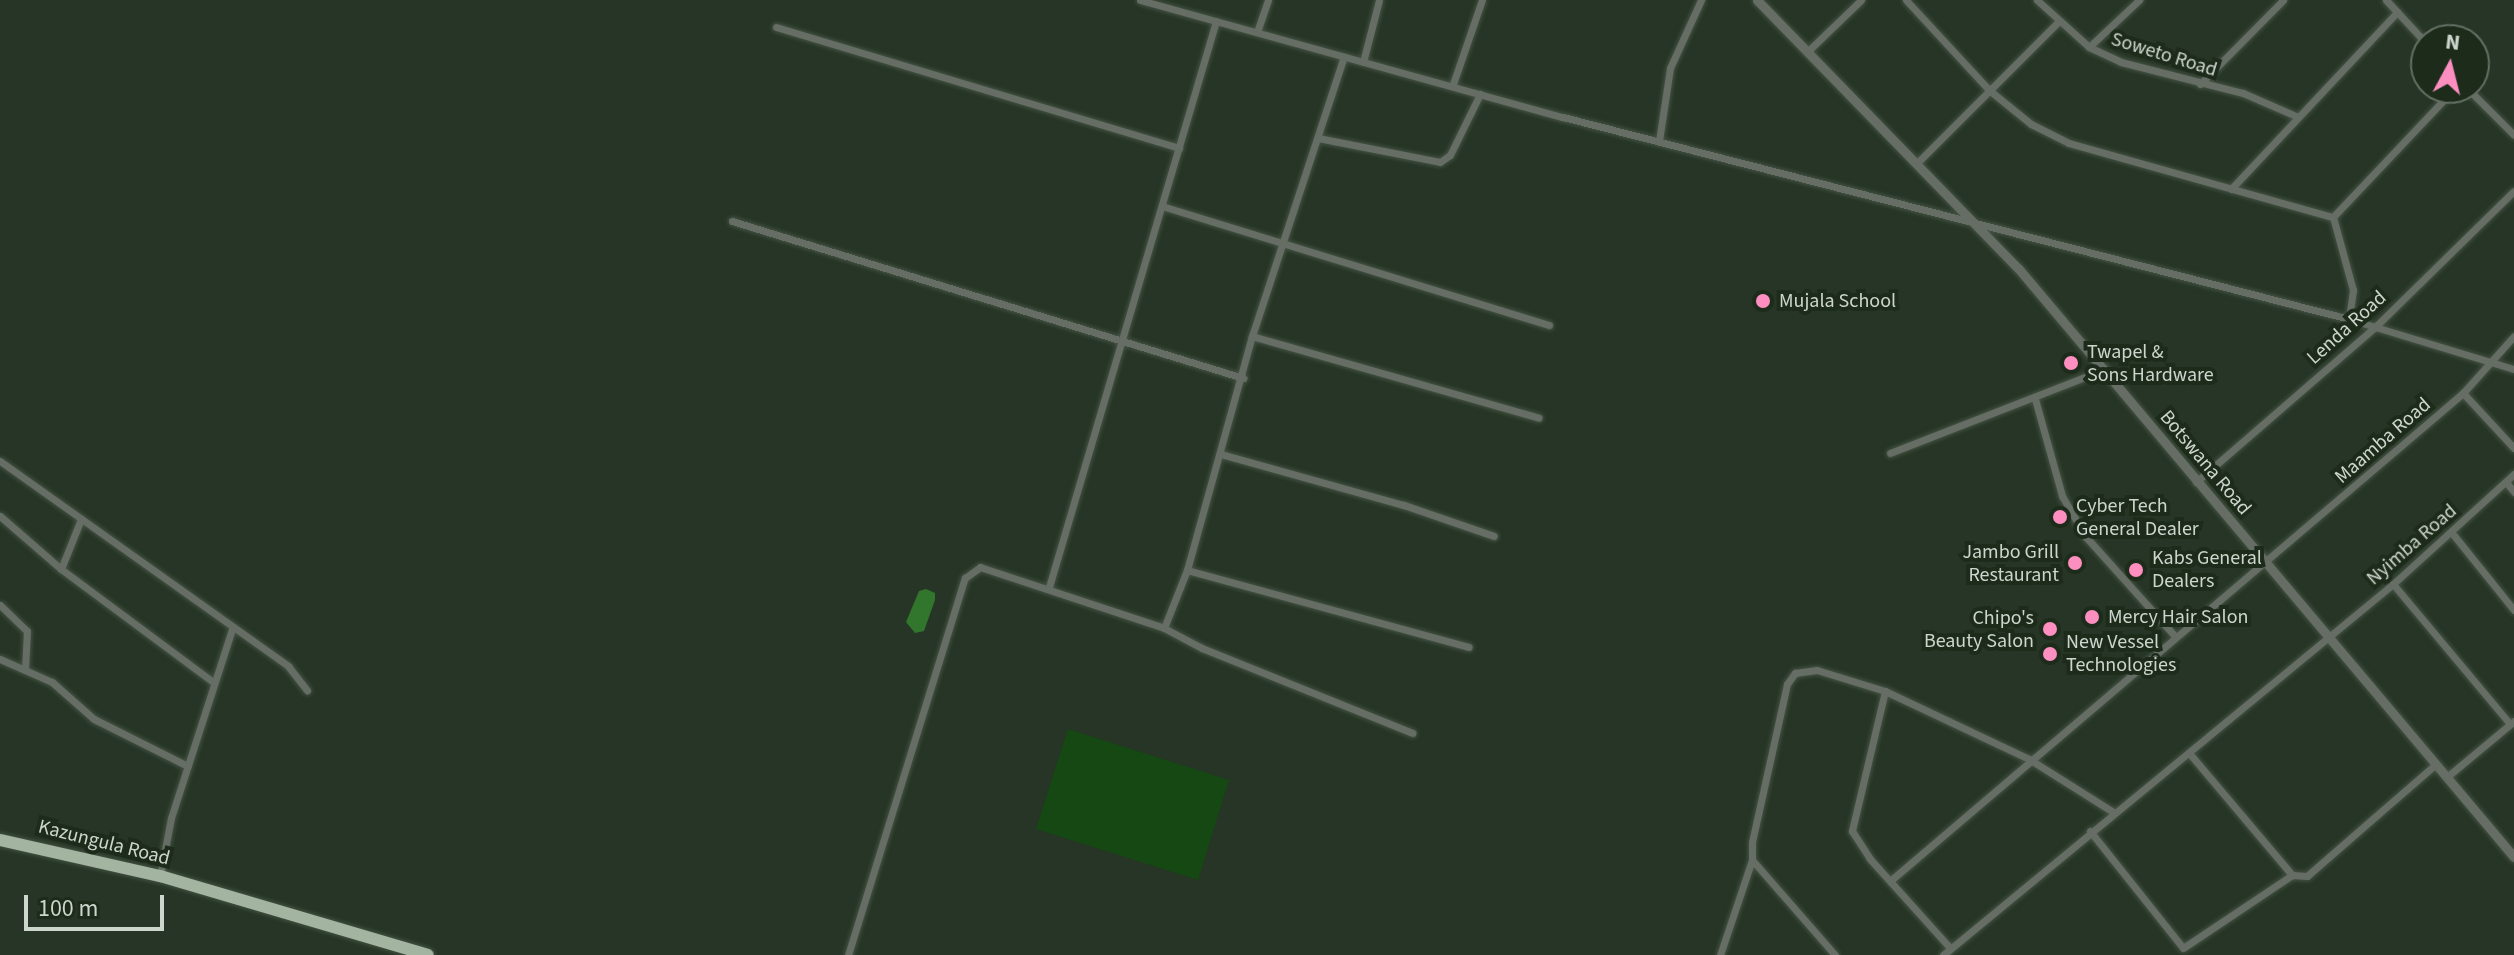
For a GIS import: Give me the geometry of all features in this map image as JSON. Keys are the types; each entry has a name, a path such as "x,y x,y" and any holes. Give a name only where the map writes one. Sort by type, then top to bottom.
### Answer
{"highway":[{"name":"Kazungula Road","path":"0,840 160,876 406,952 428,955"}],"street":[{"path":"1140,0 1981,227 2349,319 2486,364 2514,369"},
{"path":"1257,32 1268,0"},
{"path":"1363,62 1379,0"},
{"path":"1453,84 1482,0"},
{"path":"1659,141 1670,68 1701,0"},
{"name":"Botswana Road","path":"1757,0 1981,227 2105,369 2196,482 2514,856"},
{"path":"1807,52 1861,0"},
{"path":"1906,0 1989,90 2031,124 2069,143 2333,217"},
{"name":"Soweto Road","path":"2037,0 2089,47 2121,62 2243,93 2296,116"},
{"path":"2089,47 2139,0"},
{"path":"2200,84 2283,0"},
{"path":"2386,0 2410,26"},
{"path":"2231,189 2296,116 2397,12"},
{"path":"1049,587 1118,342 1216,21"},
{"path":"1918,162 2058,22"},
{"path":"776,27 1179,148"},
{"path":"1164,628 1187,570 1243,378 1252,336 1344,57"},
{"path":"1318,138 1440,162 1450,155 1480,94"},
{"path":"2333,217 2440,104"},
{"path":"2483,104 2514,135"},
{"name":"Lenda Road","path":"2196,482 2375,327 2514,191"},
{"path":"1162,206 1549,325"},
{"path":"2333,217 2353,290 2349,319"},
{"path":"732,221 1243,378"},
{"path":"1252,336 1539,418"},
{"name":"Maamba Road","path":"1890,881 2174,635 2265,562 2463,393 2514,336"},
{"path":"1890,453 2035,399 2105,369"},
{"path":"2463,393 2514,448"},
{"path":"2035,399 2062,496 2080,527 2174,635"},
{"path":"1221,454 1404,505 1494,536"},
{"path":"0,461 288,666 307,690"},
{"name":"Nyimba Road","path":"1943,955 2393,584 2514,474"},
{"path":"2506,482 2514,492"},
{"path":"0,516 61,569 213,682"},
{"path":"61,569 81,519"},
{"path":"2452,533 2514,610"},
{"path":"848,955 965,578 989,565 1164,628 1412,733"},
{"path":"1187,570 1469,647"},
{"path":"2393,584 2512,723 2448,776"},
{"path":"0,605 27,631 25,670"},
{"path":"160,876 188,766 232,629"},
{"path":"0,659 65,691 94,719 188,766"},
{"path":"1720,955 1752,860 1787,684 1795,673 1817,670 1885,691 2029,759 2113,812"},
{"path":"1885,691 1852,831 1890,881 1950,948"},
{"path":"2189,753 2292,875"},
{"path":"2090,831 2181,948 2292,875 2307,876 2436,764"},
{"path":"1752,860 1835,955"}],"shaded area":[{"path":"926,589 935,593 935,600 924,631 915,633 906,622 919,591"},
{"path":"1068,729 1229,780 1198,880 1036,829"}],"place":[{"name":"Mujala School","path":"1763,301"},
{"name":"Twapel & Sons Hardware","path":"2071,363"},
{"name":"Cyber Tech General Dealer","path":"2060,517"},
{"name":"Jambo Grill Restaurant","path":"2075,563"},
{"name":"Kabs General Dealers","path":"2136,570"},
{"name":"Mercy Hair Salon","path":"2092,617"},
{"name":"Chipo's Beauty Salon","path":"2050,629"},
{"name":"New Vessel Technologies","path":"2050,654"}]}
